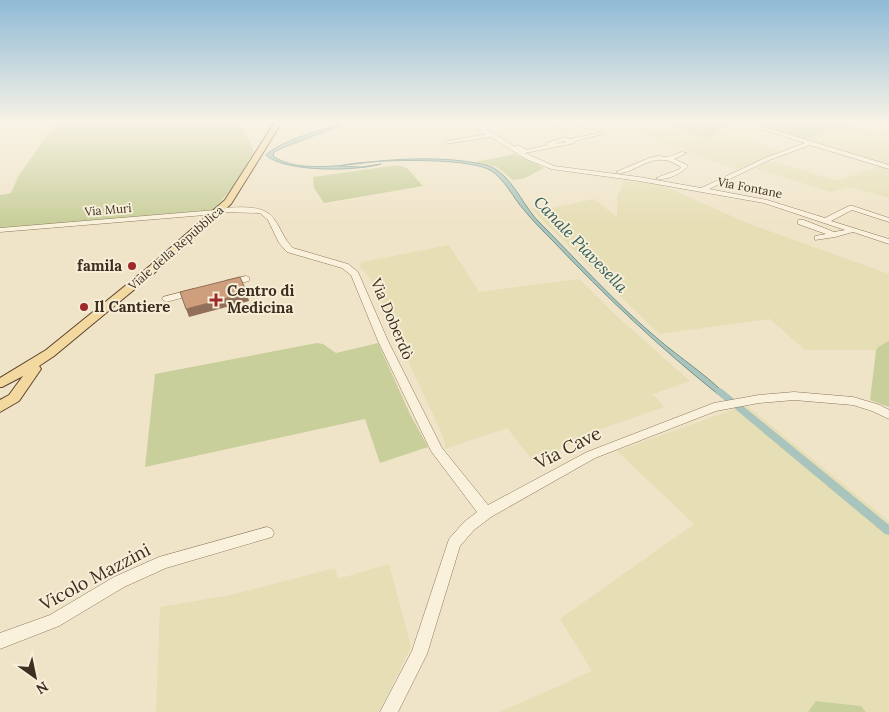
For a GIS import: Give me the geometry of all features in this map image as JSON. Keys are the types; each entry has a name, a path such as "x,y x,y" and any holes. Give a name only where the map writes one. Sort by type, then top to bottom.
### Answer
{"main road":[{"name":"Viale della Repubblica","path":"50,353 218,211 240,186 259,155"},
{"path":"1,383 50,353"},
{"path":"1,407 16,394 50,353"},
{"path":"1,383 16,386 16,394"}],"street":[{"name":"Via Fontane","path":"529,155 558,169 702,190 775,203 889,242"},
{"path":"669,159 678,155"},
{"path":"702,190 777,155"},
{"path":"848,155 889,167"},
{"path":"619,172 654,156 669,159 685,166 685,168 659,178"},
{"path":"827,220 851,207 889,220"},
{"name":"Via Muri","path":"0,230 218,211"},
{"name":"Via Doberdò","path":"218,211 262,211 271,219 283,243 290,250 344,266 355,274 383,341 437,451 486,513"},
{"path":"801,222 835,235"},
{"path":"818,238 854,230"},
{"path":"220,286 246,278"},
{"path":"166,299 202,290 204,294"},
{"name":"Via Cave","path":"389,712 419,654 454,543 469,526 486,513 591,455 714,407 746,401 794,396 837,399 866,404 889,415"},
{"name":"Vicolo Mazzini","path":"0,641 54,621 119,582 164,562 267,532"}],"shaded area":[{"path":"696,155 773,155 736,170"},
{"path":"851,155 889,155 889,166"},
{"path":"771,161 838,181 879,166 889,168 889,198 850,187 830,192 755,168"},
{"path":"624,181 662,185 747,223 889,274 889,341 876,350 805,350 770,319 659,334 530,208 552,208 594,199 617,217 617,197"},
{"path":"449,245 479,292 579,279 619,318 690,381 653,394 664,407 601,429 545,457 537,466 507,428 445,449 442,434 369,277 359,266 363,262"},
{"path":"746,405 889,521 889,712 866,712 861,706 817,701 808,712 500,712 592,671 560,619 694,524 617,451"},
{"path":"389,564 411,647 379,712 156,712 160,607 231,595 335,568 338,579"}],"green space":[{"path":"33,155 252,155 234,186 212,211 0,228 0,195 11,193 18,177"},
{"path":"518,155 544,168 525,178 513,180 497,167 475,162"},
{"path":"398,165 407,168 423,186 324,203 314,188 313,177"},
{"path":"889,341 889,407 870,400 876,350"},
{"path":"317,343 323,344 336,353 378,343 410,414 428,447 380,463 365,419 145,467 155,374"},
{"path":"816,701 861,706 866,712 808,712"}],"water":[{"path":"266,155 273,155 285,162 314,167 344,165 339,166 362,167 381,164 356,168 322,169 305,168 275,161"},
{"path":"439,159 475,163 495,169 516,190 539,222 612,296 658,339 728,397 723,398 697,377 613,302 534,222 504,183 490,170 461,163 439,161 375,162"}],"building":[{"path":"240,277 247,293 186,309 180,292"}],"waterway":[{"name":"Canale Piavesella","path":"719,391 889,531"}],"place":[{"name":"famila","path":"132,266"},
{"name":"Centro di Medicina","path":"216,300"},
{"name":"Il Cantiere","path":"84,307"}]}
